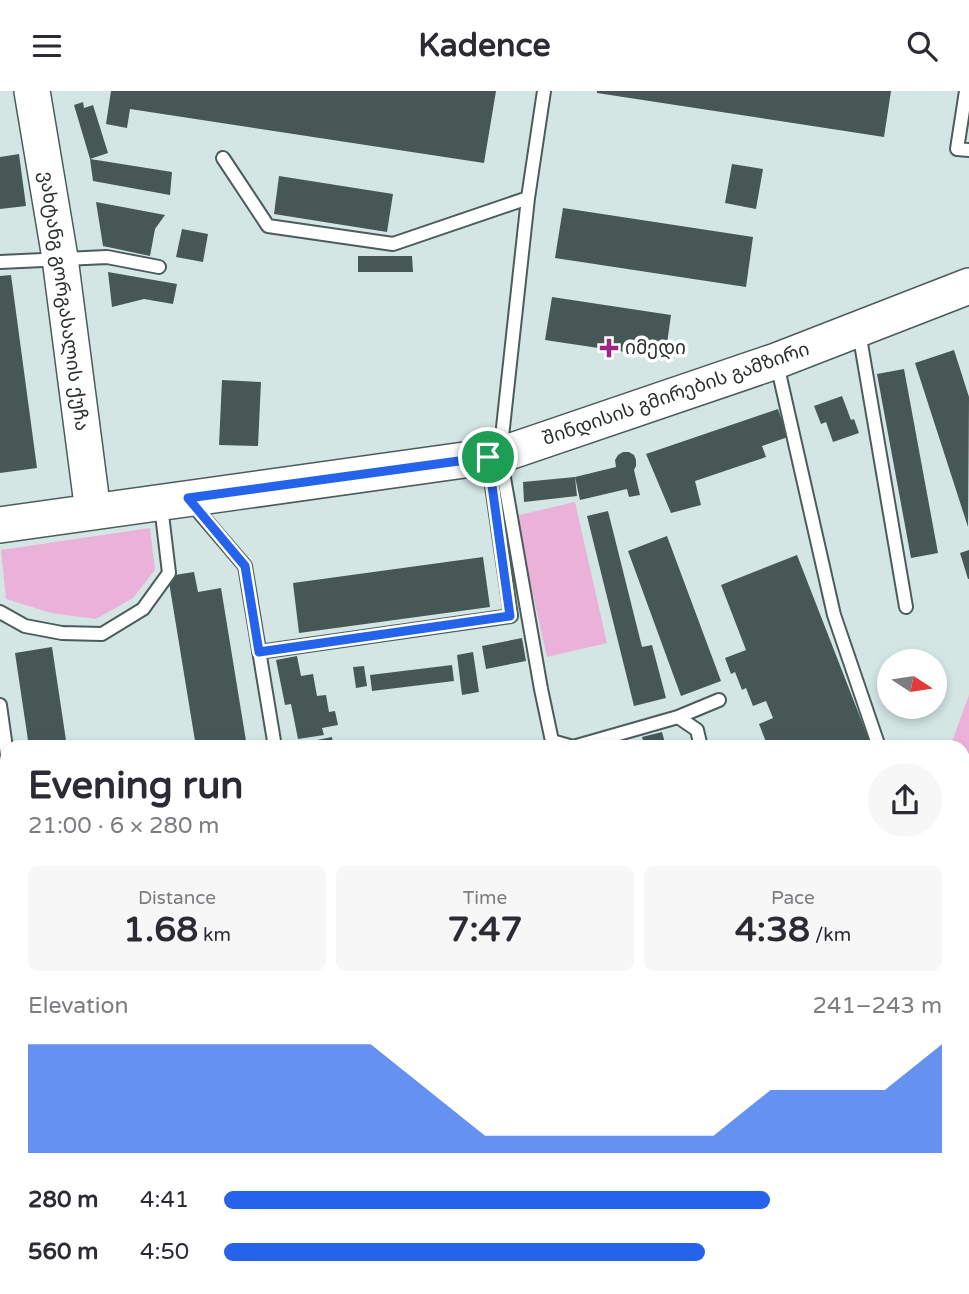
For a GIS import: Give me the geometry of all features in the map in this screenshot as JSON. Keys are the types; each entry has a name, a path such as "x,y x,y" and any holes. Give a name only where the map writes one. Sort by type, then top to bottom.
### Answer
{"main road":[{"name":"ვახტანგ გორგასალის ქუჩა","path":"32,91 60,258 93,512"},
{"name":"შინდისის გმირების გამზირი","path":"0,525 494,456 776,361 969,286"}],"lane":[{"path":"259,652 510,616 494,456 544,91"},
{"path":"966,91 957,149 969,151"},
{"path":"223,158 268,226 393,244 528,198"},
{"path":"0,262 107,257 159,267"},
{"path":"858,329 906,607"},
{"path":"776,361 834,615 877,740"},
{"path":"494,456 552,740"},
{"path":"0,612 25,627 62,633 102,634 143,609 169,573 174,500"},
{"path":"174,500 245,566 274,740"},
{"path":"598,740 678,717 719,700"},
{"path":"0,705 5,740"},
{"path":"678,717 697,730 699,740"}],"shaded area":[{"path":"575,502 607,643 547,657 515,516"},
{"path":"150,528 155,570 133,598 96,619 51,613 6,599 1,550"},
{"path":"969,695 969,740 953,740"}],"building":[{"path":"111,91 496,91 484,163 130,109 127,128 106,124"},
{"path":"597,91 891,91 884,137"},
{"path":"83,102 84,108 93,105 108,153 90,159 74,105"},
{"path":"19,154 26,206 0,209 0,157"},
{"path":"90,159 172,172 170,195 93,181"},
{"path":"732,164 763,169 756,209 725,203"},
{"path":"279,176 393,194 387,232 274,214"},
{"path":"96,202 165,215 155,229 150,256 103,246"},
{"path":"563,208 753,237 746,287 555,258"},
{"path":"182,229 208,234 203,262 176,257"},
{"path":"358,256 412,256 413,272 358,272"},
{"path":"108,272 177,284 173,304 144,299 112,307"},
{"path":"11,275 37,468 0,473 0,276"},
{"path":"552,297 671,315 665,358 545,340"},
{"path":"954,350 969,397 968,527 915,363"},
{"path":"904,369 938,553 911,558 877,374"},
{"path":"222,380 261,382 258,446 219,445"},
{"path":"842,396 859,433 833,442 826,422 821,424 814,406"},
{"path":"778,409 788,437 762,446 766,457 695,481 701,505 671,513 646,454"},
{"path":"629,452 636,460 634,470 640,495 629,497 627,489 580,500 575,477 616,467 615,460 618,455"},
{"path":"575,477 577,496 524,502 523,482"},
{"path":"608,511 642,647 652,645 666,698 634,706 587,516"},
{"path":"667,536 721,681 681,696 628,551"},
{"path":"969,550 969,579 968,579 960,553"},
{"path":"797,555 869,740 765,740 759,724 773,718 766,701 753,706 746,688 742,690 735,672 731,674 725,658 746,650 721,585"},
{"path":"483,557 490,607 299,633 293,583"},
{"path":"194,572 198,592 221,588 246,740 195,740 168,576"},
{"path":"522,638 526,661 486,669 482,646"},
{"path":"52,647 66,740 28,740 15,653"},
{"path":"473,652 479,692 462,695 457,655"},
{"path":"297,656 301,676 313,674 317,696 326,695 329,712 335,711 338,725 322,728 324,735 298,739 291,704 285,705 276,660"},
{"path":"452,665 454,681 372,691 370,675"},
{"path":"364,666 367,686 356,688 353,667"},
{"path":"662,732 664,740 643,740 642,737"}],"place":[{"name":"იმედი","path":"609,348"}],"route":[{"path":"488,457 510,616 259,652 245,566 188,498 288,484 488,457"}]}
